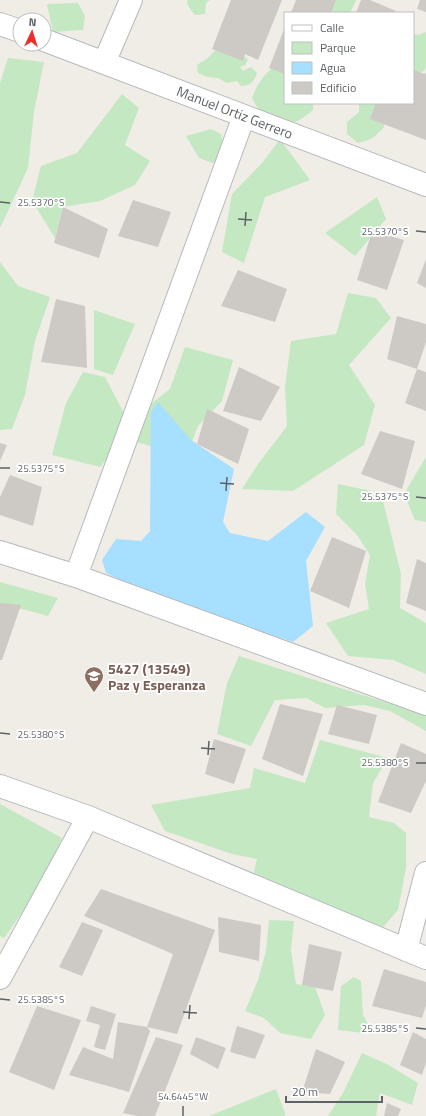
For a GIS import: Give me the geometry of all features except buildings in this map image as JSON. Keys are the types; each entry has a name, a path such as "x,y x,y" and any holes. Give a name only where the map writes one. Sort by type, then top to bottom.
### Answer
{"street":[{"path":"104,63 131,0"},
{"path":"0,24 12,28"},
{"name":"Manuel Ortiz Gerrero","path":"52,43 426,185"},
{"path":"76,576 244,116"},
{"path":"0,552 76,576 426,704"},
{"path":"0,786 88,817 426,958"},
{"path":"0,978 88,817"},
{"path":"406,950 426,873"}],"green space":[{"path":"187,0 210,0 206,3 205,14 195,15 188,6"},
{"path":"333,0 356,0 350,12 328,12"},
{"path":"78,3 85,16 83,30 53,32 52,12 49,12 47,4"},
{"path":"426,32 426,64 425,70 414,76 414,34 418,35"},
{"path":"219,46 238,51 248,60 245,65 240,67 243,71 251,67 257,73 251,83 241,86 237,81 227,83 218,78 207,77 198,73 197,65 209,57"},
{"path":"8,58 44,62 34,112 28,168 0,228 0,83"},
{"path":"284,64 284,104 313,104 313,110 311,112 292,123 283,123 266,116 258,108 252,98 264,76 279,65"},
{"path":"122,94 139,108 125,145 150,161 135,185 100,201 63,207 55,238 32,201 41,166 77,153"},
{"path":"359,104 378,104 383,115 384,127 372,138 358,143 347,134 347,122 359,112"},
{"path":"211,129 221,134 225,150 215,164 199,158 186,136"},
{"path":"280,139 310,180 265,197 244,263 222,252 232,194 263,162"},
{"path":"377,197 386,219 355,256 325,233"},
{"path":"0,262 18,286 50,297 35,341 25,395 12,429 0,430"},
{"path":"348,293 376,298 391,318 349,365 375,405 364,445 293,491 242,489 258,464 287,426 285,387 291,341 336,334"},
{"path":"94,310 135,324 113,375 94,369"},
{"path":"185,347 233,360 222,401 198,426 186,457 137,442 152,403 170,389"},
{"path":"83,372 105,377 127,419 112,453 100,467 52,455 66,403"},
{"path":"426,457 426,522 415,520 404,494"},
{"path":"338,484 381,493 401,574 400,608 426,623 426,674 393,660 348,656 326,623 369,609 365,584 370,555 357,535 336,514"},
{"path":"0,582 58,598 48,616 0,603"},
{"path":"239,656 426,715 426,731 390,711 364,705 325,708 306,698 275,700 251,746 217,734 227,683"},
{"path":"320,740 388,758 373,783 369,817 394,823 406,833 406,868 398,910 383,927 340,924 251,884 257,859 232,854 165,831 151,805 250,788 254,768 305,783"},
{"path":"0,804 62,838 40,887 4,938 0,936"},
{"path":"269,920 294,921 291,950 296,984 315,987 325,1015 311,1039 280,1033 264,1018 245,1011 258,980 266,951"},
{"path":"354,977 361,981 363,1015 373,1034 338,1030 341,986"},
{"path":"362,1053 387,1064 418,1083 412,1105 380,1093 376,1116 328,1116 343,1093"},
{"path":"276,1089 285,1116 209,1116"}],"water":[{"path":"158,402 191,440 234,469 223,522 230,533 268,541 306,512 325,527 306,561 313,626 293,642 145,592 106,573 102,560 116,539 141,541 150,531 151,412"}],"place":[{"name":"5427 (13549) Paz y Esperanza","path":"94,693"}]}
